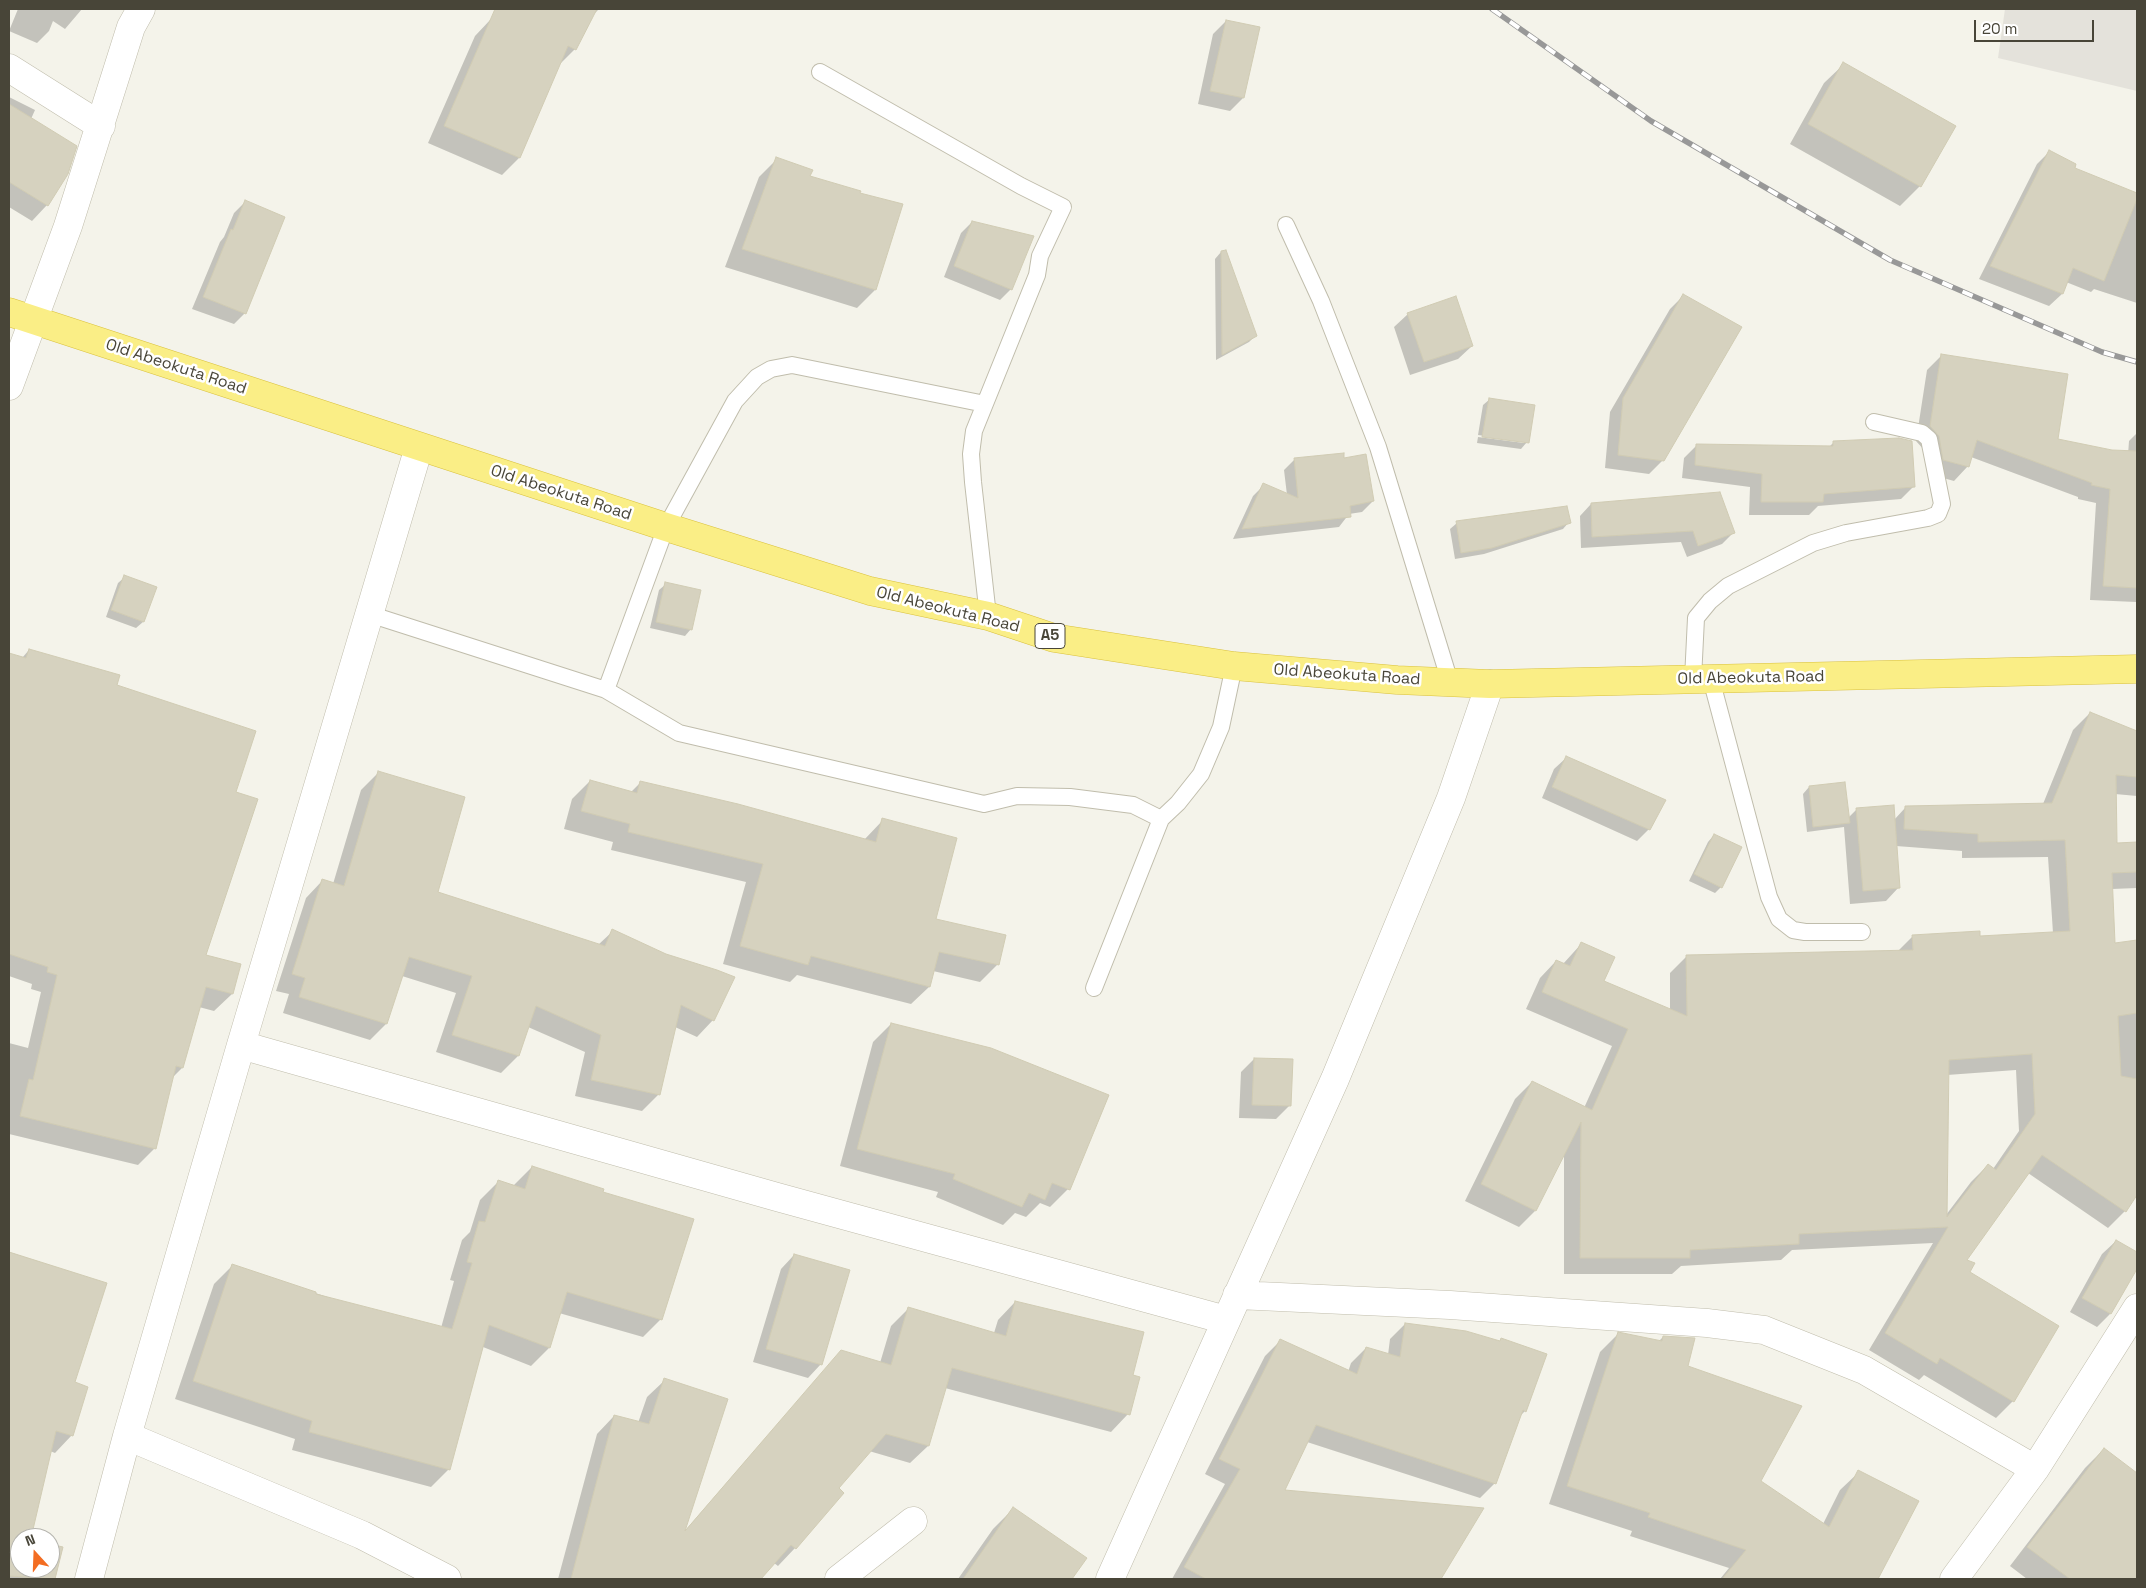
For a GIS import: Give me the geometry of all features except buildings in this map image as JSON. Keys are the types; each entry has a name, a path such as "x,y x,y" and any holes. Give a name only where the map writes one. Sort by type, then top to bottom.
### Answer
{"highway":[{"name":"Old Abeokuta Road","path":"9,312 419,447 870,591 988,616 1054,638 1234,666 1490,684 2137,669"}],"street":[{"path":"9,386 34,320 101,126 131,27 141,9"},
{"path":"9,68 101,126"},
{"path":"89,1579 127,1436 419,447"},
{"path":"1110,1579 1350,1043 1451,798 1490,684"},
{"path":"241,1045 767,1194 1226,1320"},
{"path":"1238,1295 1460,1306 1707,1323 1764,1330 1864,1370 2035,1469"},
{"path":"1955,1579 2035,1469 2137,1308"},
{"path":"127,1436 362,1535 447,1579"},
{"path":"838,1579 914,1521"}],"lane":[{"path":"820,72 1021,186 1063,207 1040,256 1037,275 974,431 971,454 988,616"},
{"path":"1286,225 1321,301 1378,447 1450,682"},
{"path":"606,690 666,527 735,401 757,377 772,369 792,365 986,404"},
{"path":"1862,932 1805,932 1793,930 1779,919 1769,898 1702,679 1696,618 1710,601 1728,586 1813,543 1846,533 1928,518 1938,514 1942,504 1929,438 1922,433 1874,422"},
{"path":"369,614 606,690 679,733 984,804 1017,796 1070,797 1134,805 1161,819"},
{"path":"1094,988 1161,819 1202,774 1221,727 1234,666"}],"shaded area":[{"path":"2005,9 2137,9 2137,91 1998,58"}],"railway":[{"path":"1492,9 1651,121 1890,260 2102,352 2137,362"}]}
